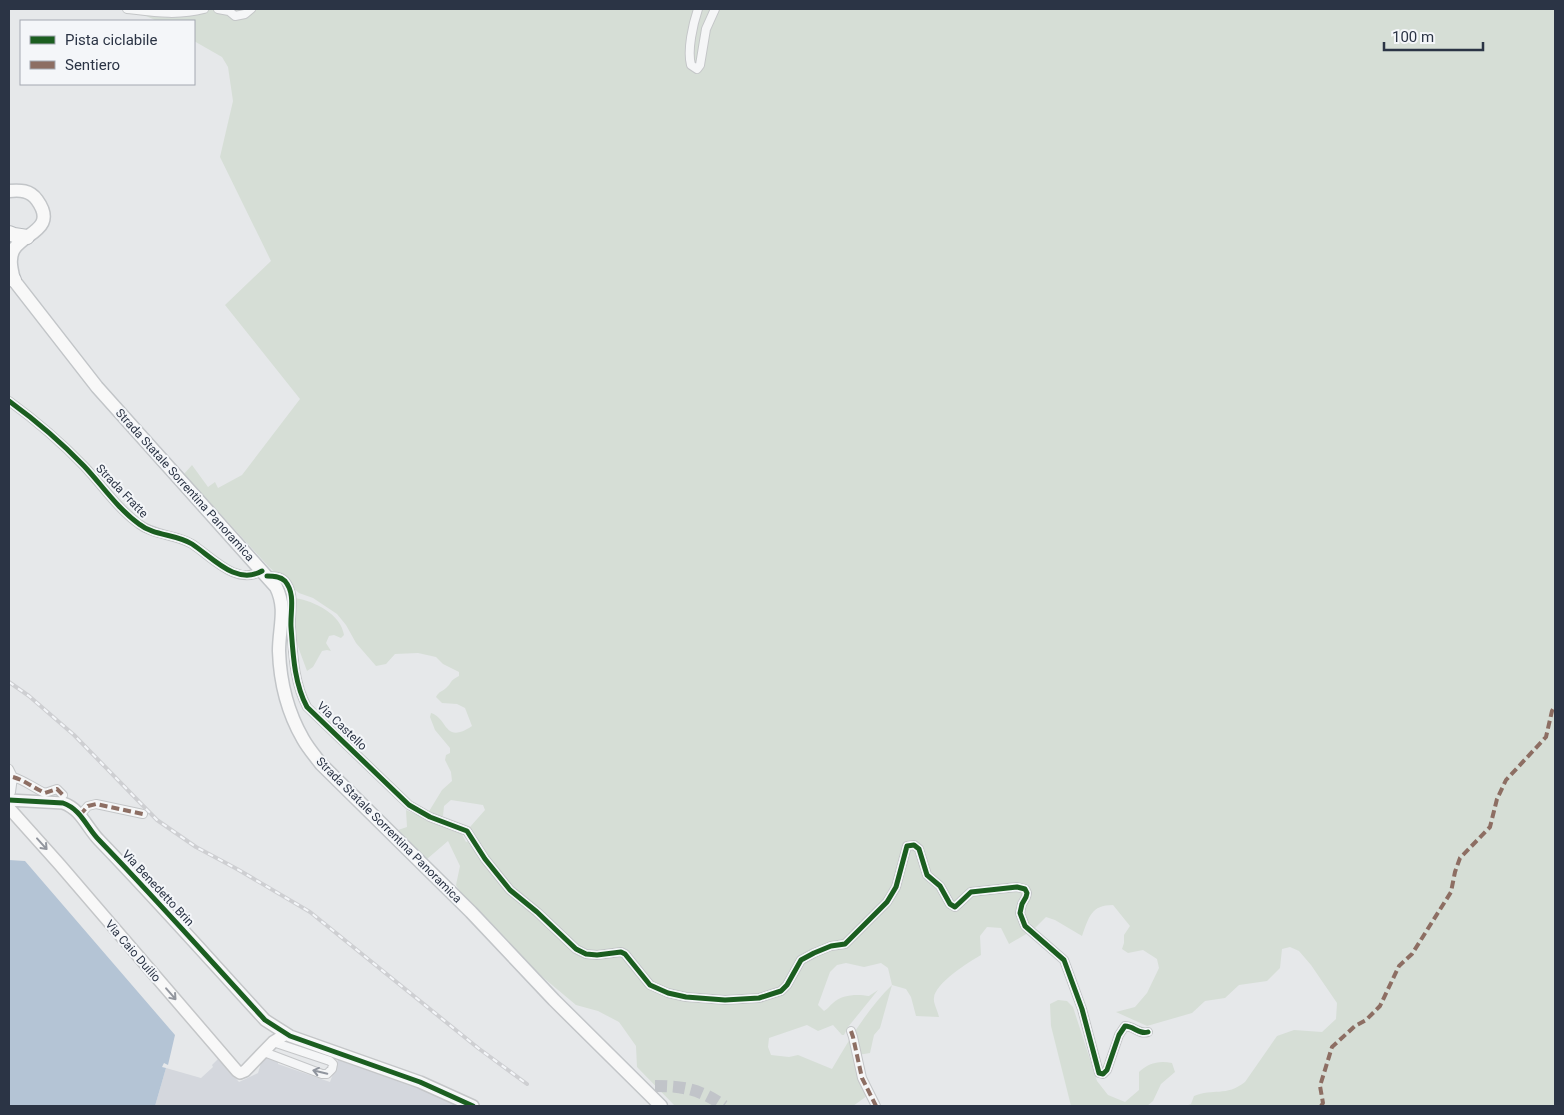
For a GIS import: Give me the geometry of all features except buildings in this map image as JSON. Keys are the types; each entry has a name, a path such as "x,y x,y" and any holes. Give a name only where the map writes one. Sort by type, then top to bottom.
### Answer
{"highway":[{"path":"9,233 14,236 27,237"}],"main road":[{"path":"9,191 23,190 30,193 40,206 42,222 39,229 27,237 14,250 11,256 10,276"},
{"name":"Strada Statale Sorrentina Panoramica","path":"10,276 97,387 276,587 282,598 283,608 279,650 290,714 304,740 321,764 471,912 542,989 661,1106"},
{"path":"623,1069 655,1086"}],"street":[{"path":"127,9 173,14 204,9"},
{"path":"218,9 229,11 235,16 245,14 251,9"},
{"path":"698,9 693,27 689,58 691,65 697,69 700,65 706,29 715,9"},
{"name":"Strada Fratte","path":"9,401 64,446 124,510 143,527 183,539 218,564 237,573 255,575 264,573 277,576 285,581"},
{"name":"Via Castello","path":"285,581 292,598 293,656 301,695 307,706 409,805 430,817 467,831 485,859 510,890 576,948 586,954 596,956 621,952 625,954 650,985 668,993 686,997 725,1000 759,998 781,991 787,985 801,960 831,946 845,944 887,902 896,887 907,846 914,845 919,850 927,875 940,886 950,904 955,907 970,892 1017,887 1025,890 1027,893 1020,913 1025,926 1064,960 1082,1009 1099,1072 1103,1074 1106,1070 1119,1035 1125,1026 1132,1027 1138,1032 1148,1032"},
{"path":"9,769 13,777 9,794"},
{"path":"13,777 22,779 27,784 45,793 57,789 63,795"},
{"name":"Via Benedetto Brin","path":"9,800 70,805 80,815 93,834 265,1020 275,1027 286,1034 332,1054 420,1082 472,1106"},
{"path":"80,815 88,806 96,804 143,814"},
{"name":"Via Caio Duilio","path":"9,808 236,1071 240,1073 245,1071 273,1042 286,1034"},
{"path":"262,1054 327,1074 332,1069 332,1054 273,1042 275,1027"},
{"path":"851,1031 854,1037 862,1078 876,1106"}],"shaded area":[{"path":"131,9 1555,9 1555,1106 1185,1106 1191,1104 1194,1096 1226,1091 1238,1087 1245,1082 1277,1036 1294,1030 1322,1032 1336,1019 1337,1003 1311,965 1299,951 1290,947 1282,949 1280,968 1267,981 1239,985 1225,998 1205,1001 1192,1013 1147,1026 1116,1012 1135,1007 1147,993 1159,968 1157,959 1143,950 1128,953 1122,949 1124,935 1130,926 1113,905 1100,907 1092,913 1082,936 1055,920 1046,917 1033,930 1009,944 1001,928 987,927 980,936 981,955 953,974 936,992 934,1000 939,1017 916,1016 911,997 906,989 892,985 880,1028 874,1035 870,1053 852,1056 867,1096 853,1106 675,1106 637,1067 636,1046 619,1022 598,1011 576,1005 521,959 459,891 456,885 460,866 448,841 427,859 398,830 407,827 406,810 453,829 462,834 466,842 476,838 470,827 485,810 483,805 451,800 444,806 443,816 438,818 428,813 442,790 452,781 451,772 445,760 446,755 450,753 450,748 435,730 430,717 431,713 441,720 451,732 463,731 472,726 465,708 457,704 442,703 436,697 459,676 459,672 443,664 436,657 418,653 395,654 386,664 376,666 356,643 337,614 313,598 299,593 269,567 184,474 192,465 208,487 215,482 218,488 242,475 300,399 225,305 271,261 220,157 233,101 228,67 222,57 195,42 195,20 155,20","holes":["846,963 864,967 881,963 888,968 892,985 859,1025 832,1069 798,1055 789,1057 771,1055 768,1047 769,1038 807,1025 818,1031 833,1025 844,1035 848,1027 878,990 869,996 845,996 824,1011 818,1005 830,972 837,965"]},
{"path":"295,598 318,605 326,610 338,621 344,635 341,638 334,635 329,636 326,643 331,651 322,651 313,667 307,671 293,633"},
{"path":"1058,1000 1067,1001 1073,1007 1097,1081 1108,1095 1125,1102 1139,1090 1139,1072 1142,1069 1154,1063 1172,1063 1175,1072 1161,1084 1153,1101 1147,1106 1071,1106 1051,1026 1050,1004"},
{"path":"263,1056 278,1061 278,1064 330,1082 339,1057 401,1078 465,1106 155,1106 166,1068 201,1078 213,1067 212,1065 218,1059 239,1082 258,1073"}],"water":[{"path":"9,860 25,861 175,1035 168,1065 164,1063 162,1067 166,1068 155,1106 9,1106"}],"tunnel":[{"path":"655,1086 674,1087 699,1092 724,1106"}],"railway":[{"path":"9,682 29,696 74,735 157,820 196,847 310,912 478,1048 527,1084"}],"marked path":[{"path":"1321,1106 1323,1103 1320,1086 1332,1047 1355,1026 1366,1020 1380,1006 1399,966 1412,954 1451,892 1460,858 1490,827 1497,799 1506,780 1546,737 1555,706"},
{"path":"13,777 45,793 57,789 63,795"},
{"path":"80,815 88,806 96,804 143,814"},
{"path":"851,1031 862,1078 876,1106"}],"cycle path":[{"path":"9,401 66,448 117,504 139,524 151,531 179,538 192,544 216,562 234,572 252,575 262,571"},
{"path":"267,576 283,579 290,592 295,668 299,688 307,707 409,805 430,817 467,831 485,859 510,890 537,912 576,949 586,954 597,955 621,952 625,954 650,985 668,993 686,997 725,1000 759,998 781,991 787,985 801,960 831,946 845,944 887,902 896,887 907,846 914,845 919,849 927,875 940,886 950,904 955,907 971,892 1017,887 1025,889 1027,893 1020,913 1025,926 1064,960 1082,1009 1099,1073 1103,1074 1107,1070 1119,1035 1125,1026 1145,1033 1148,1032"},
{"path":"9,800 63,803 75,810 99,840 265,1020 290,1036 420,1082 473,1106"}]}
